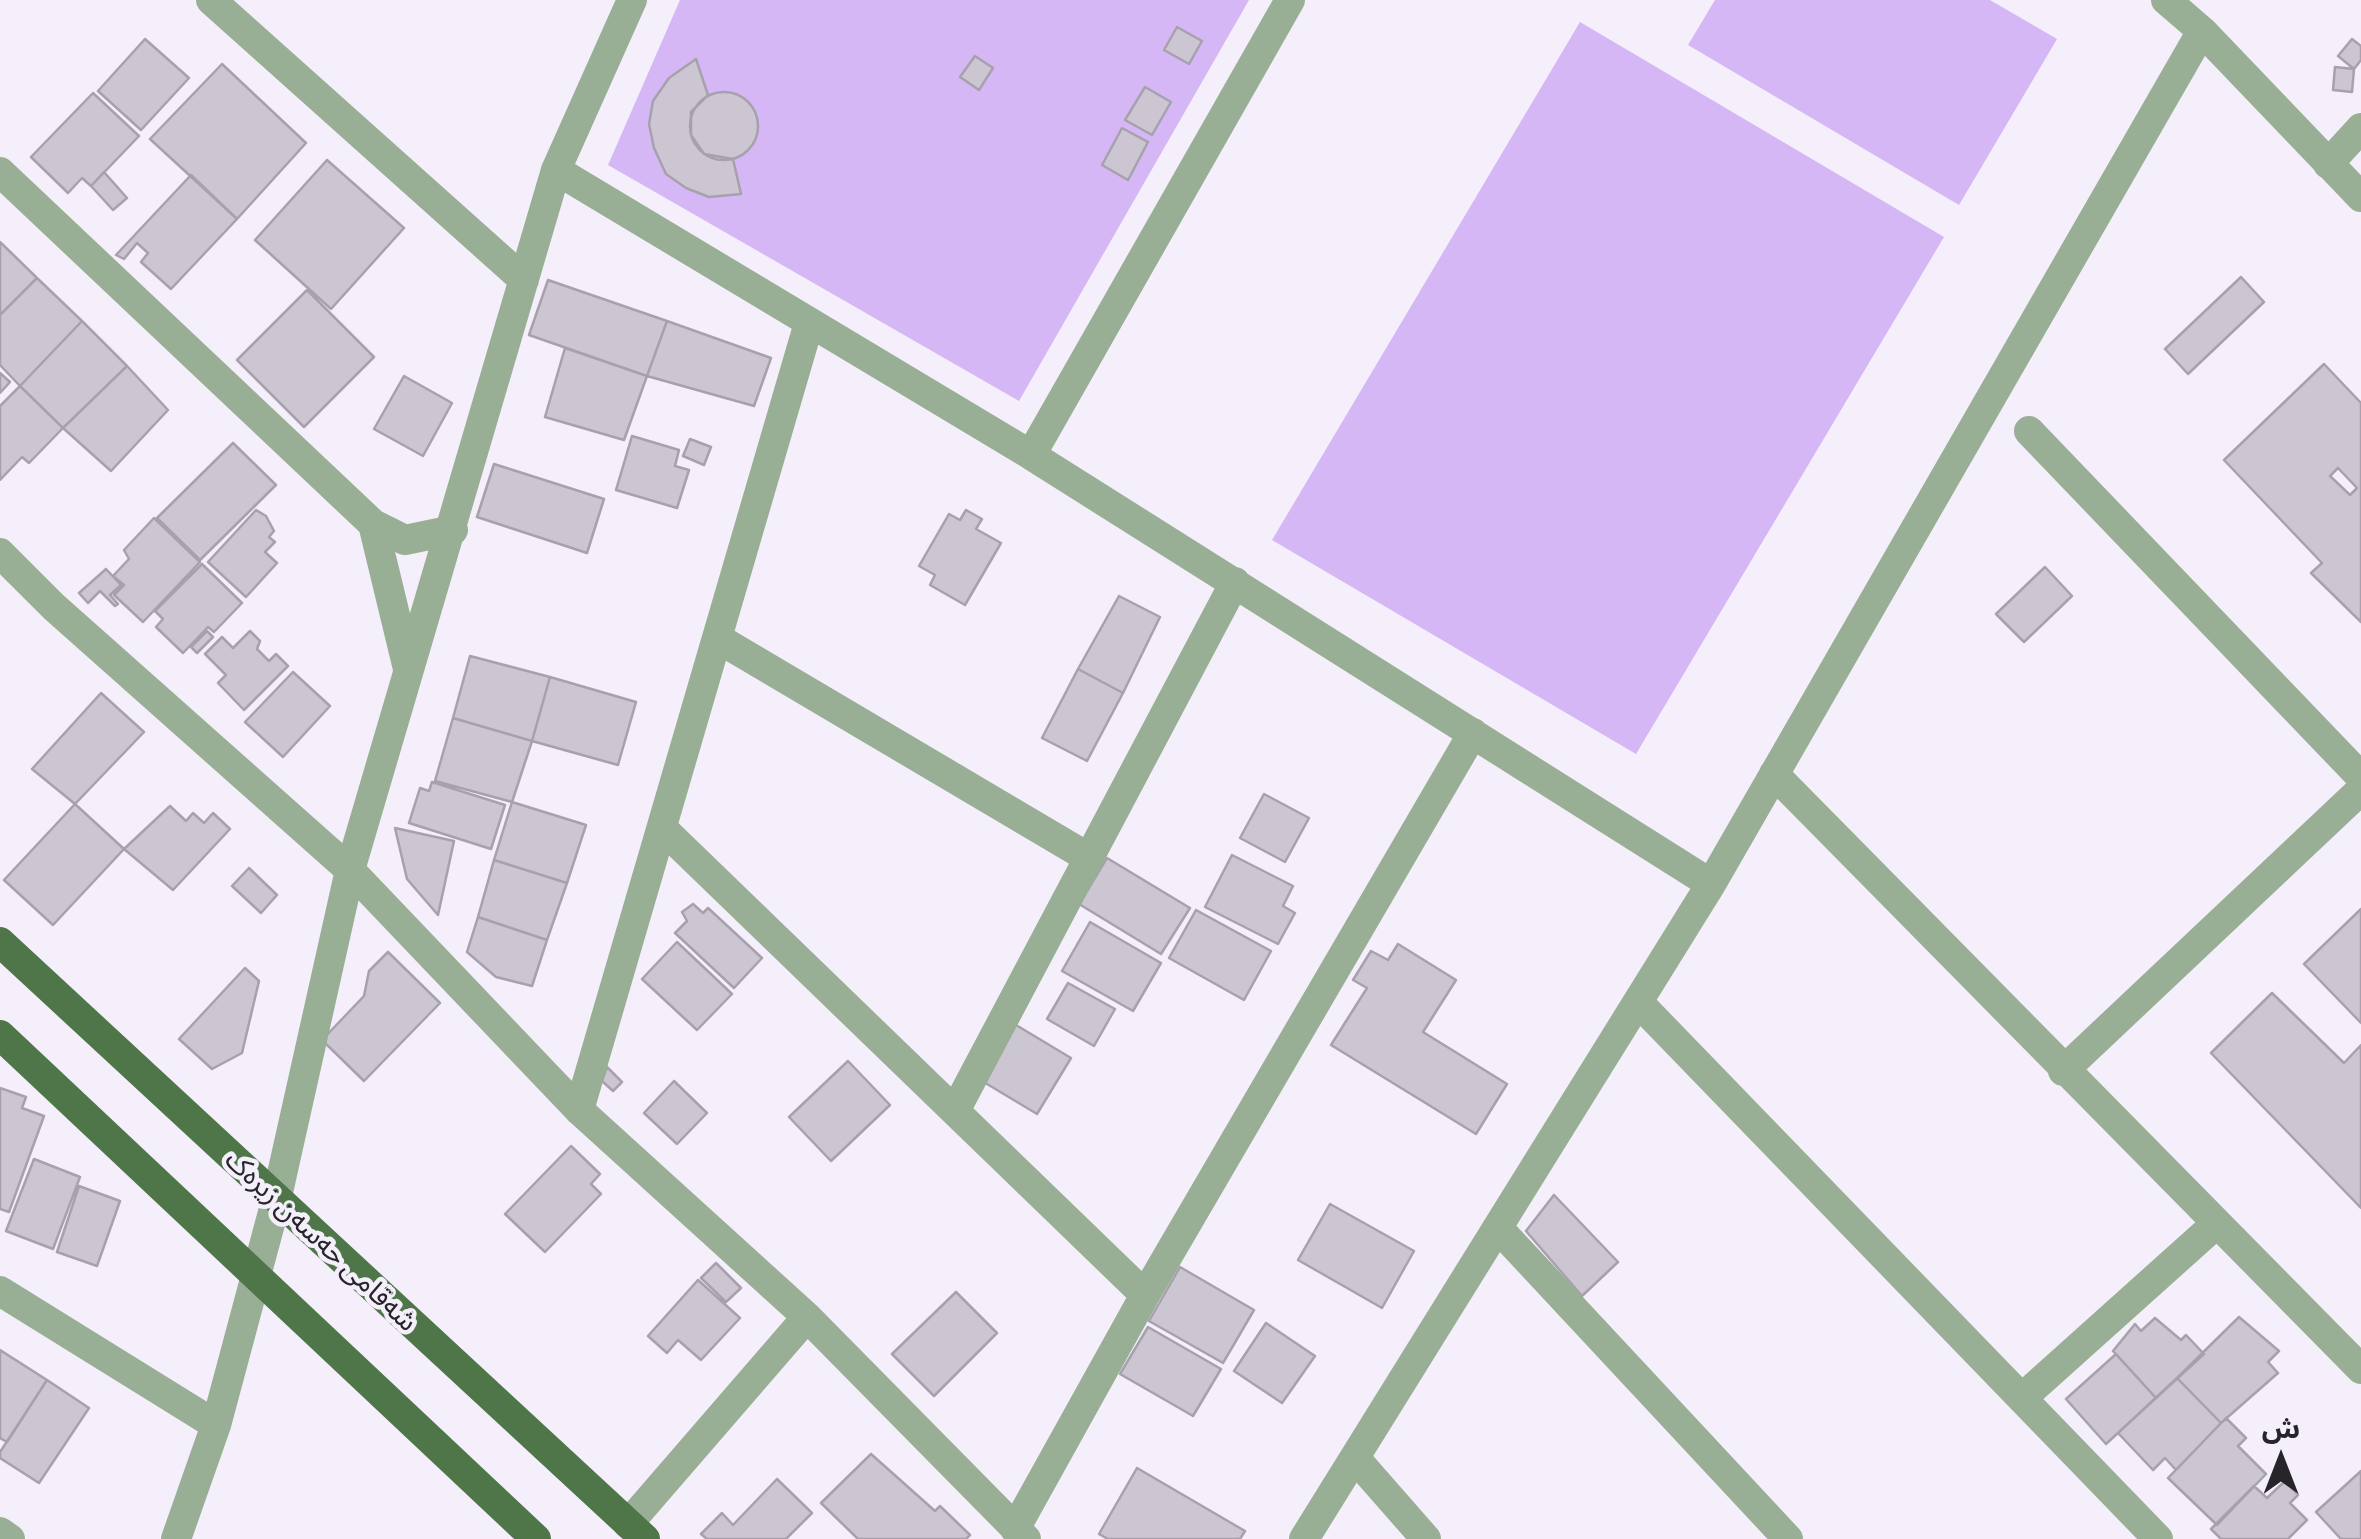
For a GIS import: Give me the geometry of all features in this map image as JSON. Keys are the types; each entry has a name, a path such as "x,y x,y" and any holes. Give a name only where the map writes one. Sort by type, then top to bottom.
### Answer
{"main road":[{"name":"شەقامی حەسەن زیرەک","path":"0,942 636,1532"},
{"path":"0,1035 536,1539"}],"street":[{"path":"211,0 524,280"},
{"path":"176,1539 216,1425 276,1201 350,870 556,170 632,0"},
{"path":"1031,454 1290,0"},
{"path":"2166,0 2202,30 2361,197"},
{"path":"1304,1539 1711,884 2202,30"},
{"path":"2328,164 2361,128"},
{"path":"556,170 1031,454 1711,884"},
{"path":"0,172 373,524 404,540 453,530"},
{"path":"579,1110 809,323"},
{"path":"2029,431 2361,777"},
{"path":"373,524 408,671"},
{"path":"0,553 54,607 350,870 579,1110 807,1316 1020,1534 1145,1295 1472,733"},
{"path":"956,1109 1235,582"},
{"path":"717,638 1088,858"},
{"path":"1774,774 2361,1369"},
{"path":"2063,1070 2361,790"},
{"path":"662,828 1145,1295"},
{"path":"1638,1002 2158,1539"},
{"path":"2022,1398 2216,1224"},
{"path":"1498,1228 1788,1539"},
{"path":"0,1291 216,1425"},
{"path":"636,1532 807,1316"},
{"path":"1354,1458 1426,1539"},
{"path":"0,1532 10,1539"}],"shaded area":[{"path":"680,0 1249,0 1019,401 608,165"},
{"path":"1715,0 1990,0 2057,39 1959,205 1688,45"},
{"path":"1580,22 1944,237 1636,754 1272,540"}],"building":[{"path":"1177,27 1202,41 1189,64 1164,50"},
{"path":"145,39 189,78 141,130 98,91"},
{"path":"2352,39 2361,46 2361,60 2354,69 2338,56"},
{"path":"975,56 993,68 979,90 960,77"},
{"path":"696,59 708,95 691,112 691,135 704,154 733,159 741,194 709,197 686,188 666,174 654,148 649,124 653,101 669,78"},
{"path":"222,64 306,143 237,219 150,139"},
{"path":"2335,67 2354,69 2352,92 2333,90"},
{"path":"1145,87 1171,102 1152,135 1125,120"},
{"path":"724,92 737,94 748,102 756,113 756,139 748,150 737,158 724,160 711,158 700,150 692,139 690,126 692,113 700,102 711,94"},
{"path":"93,93 139,136 91,186 82,178 68,193 31,157"},
{"path":"1122,128 1148,142 1128,180 1102,165"},
{"path":"327,160 404,228 331,309 255,240"},
{"path":"104,172 127,198 113,210 91,186"},
{"path":"191,175 237,219 171,289 141,262 148,253 137,243 124,259 116,255"},
{"path":"0,242 37,278 0,315"},
{"path":"2241,277 2264,302 2188,374 2165,349"},
{"path":"37,278 82,321 20,386 0,365 0,315"},
{"path":"548,280 667,321 647,376 529,335"},
{"path":"307,290 374,357 304,427 237,360"},
{"path":"82,321 127,366 63,428 20,386"},
{"path":"667,321 771,358 754,406 647,376"},
{"path":"565,348 647,376 624,440 545,417"},
{"path":"2324,364 2361,403 2361,622 2311,573 2322,563 2224,460","holes":["2338,468 2357,488 2350,495 2330,476"]},
{"path":"127,366 168,410 111,471 63,428"},
{"path":"0,373 10,382 0,393"},
{"path":"404,376 452,403 423,456 374,429"},
{"path":"20,386 63,428 29,463 22,457 0,480 0,406"},
{"path":"632,436 679,450 675,466 689,470 677,508 616,490"},
{"path":"690,439 711,447 704,465 683,456"},
{"path":"233,443 276,485 200,560 157,518"},
{"path":"494,464 604,499 587,553 477,517"},
{"path":"256,510 266,516 274,531 269,537 275,542 265,552 277,563 246,597 208,562"},
{"path":"966,510 982,519 976,529 1001,543 965,605 930,585 935,575 919,566 949,514 960,520"},
{"path":"154,518 200,562 143,622 114,595 124,585 113,576 129,559 124,550"},
{"path":"202,564 242,603 214,632 208,627 183,653 156,627 163,619 155,611"},
{"path":"2045,567 2072,596 2024,642 1996,614"},
{"path":"106,569 121,585 110,595 118,604 115,606 100,591 88,603 79,593"},
{"path":"1119,596 1160,617 1123,693 1078,669"},
{"path":"207,631 213,637 197,653 191,647"},
{"path":"250,631 260,641 257,649 269,661 276,654 288,666 244,710 218,683 226,675 205,654 222,637 233,648"},
{"path":"470,656 550,677 532,741 453,718"},
{"path":"1078,669 1123,693 1087,761 1042,738"},
{"path":"293,672 330,706 283,757 245,722"},
{"path":"550,677 636,702 618,765 532,741"},
{"path":"101,693 144,732 75,804 32,769"},
{"path":"453,718 532,741 512,802 435,781"},
{"path":"432,782 505,805 491,849 409,823 420,788 429,791"},
{"path":"1264,794 1309,818 1285,862 1240,838"},
{"path":"512,802 586,825 567,883 494,860"},
{"path":"75,804 124,849 53,925 4,880"},
{"path":"170,806 186,821 193,813 204,823 213,813 230,829 173,890 124,849"},
{"path":"395,828 454,841 438,915 407,879"},
{"path":"1232,855 1293,886 1283,906 1295,913 1278,944 1205,907"},
{"path":"1107,858 1190,908 1161,954 1079,904"},
{"path":"494,860 567,883 547,940 478,917"},
{"path":"249,868 277,895 261,913 232,886"},
{"path":"693,904 703,913 708,908 762,958 734,988 675,933 687,921 682,912"},
{"path":"2361,909 2361,1023 2304,964"},
{"path":"1196,910 1271,951 1244,1000 1169,958"},
{"path":"478,917 547,940 532,986 496,977 467,952"},
{"path":"1090,922 1161,963 1133,1011 1062,971"},
{"path":"677,942 732,994 697,1030 642,979"},
{"path":"1398,944 1456,980 1423,1032 1507,1084 1476,1134 1331,1045 1367,988 1353,980 1371,951 1388,960"},
{"path":"388,952 440,1003 364,1081 322,1040 364,996 369,971"},
{"path":"245,968 259,981 242,1053 212,1069 179,1039"},
{"path":"1068,983 1115,1009 1094,1046 1047,1019"},
{"path":"2272,993 2344,1063 2361,1045 2361,1208 2211,1053"},
{"path":"1011,1022 1071,1058 1037,1114 977,1078"},
{"path":"848,1061 890,1105 831,1161 789,1117"},
{"path":"607,1067 622,1082 613,1091 602,1081"},
{"path":"674,1081 707,1113 677,1144 644,1113"},
{"path":"0,1088 26,1097 22,1108 44,1116 9,1212 0,1209"},
{"path":"571,1146 600,1174 591,1184 601,1194 545,1252 505,1214"},
{"path":"34,1159 80,1177 53,1249 6,1231"},
{"path":"79,1186 120,1201 97,1266 57,1252"},
{"path":"1554,1195 1618,1262 1582,1296 1526,1231"},
{"path":"1330,1204 1414,1251 1382,1308 1298,1260"},
{"path":"716,1263 741,1288 726,1302 701,1278"},
{"path":"1180,1267 1254,1310 1223,1363 1149,1321"},
{"path":"698,1280 740,1318 701,1360 678,1340 667,1353 648,1336"},
{"path":"956,1292 997,1333 934,1396 892,1354"},
{"path":"2239,1317 2279,1351 2268,1362 2278,1373 2221,1423 2177,1378"},
{"path":"2155,1318 2181,1340 2186,1335 2204,1354 2156,1398 2113,1351 2135,1324 2141,1331"},
{"path":"1266,1323 1315,1356 1282,1403 1234,1371"},
{"path":"1148,1327 1221,1369 1193,1416 1120,1374"},
{"path":"0,1350 47,1380 7,1442 0,1438"},
{"path":"2116,1354 2156,1398 2106,1444 2066,1399"},
{"path":"2177,1378 2221,1423 2176,1470 2165,1458 2153,1470 2118,1433"},
{"path":"47,1380 89,1408 39,1483 0,1458 0,1452"},
{"path":"2226,1418 2246,1438 2238,1446 2266,1474 2217,1525 2168,1478"},
{"path":"871,1454 935,1511 940,1506 970,1535 966,1539 858,1539 821,1503"},
{"path":"1137,1468 1245,1531 1240,1539 1108,1539 1099,1534"},
{"path":"2361,1471 2361,1539 2341,1539 2316,1512"},
{"path":"777,1479 812,1513 786,1539 707,1539 701,1534 722,1513 733,1525"},
{"path":"2285,1481 2298,1495 2290,1503 2307,1520 2288,1539 2221,1539 2211,1529 2254,1486 2267,1498"}]}
